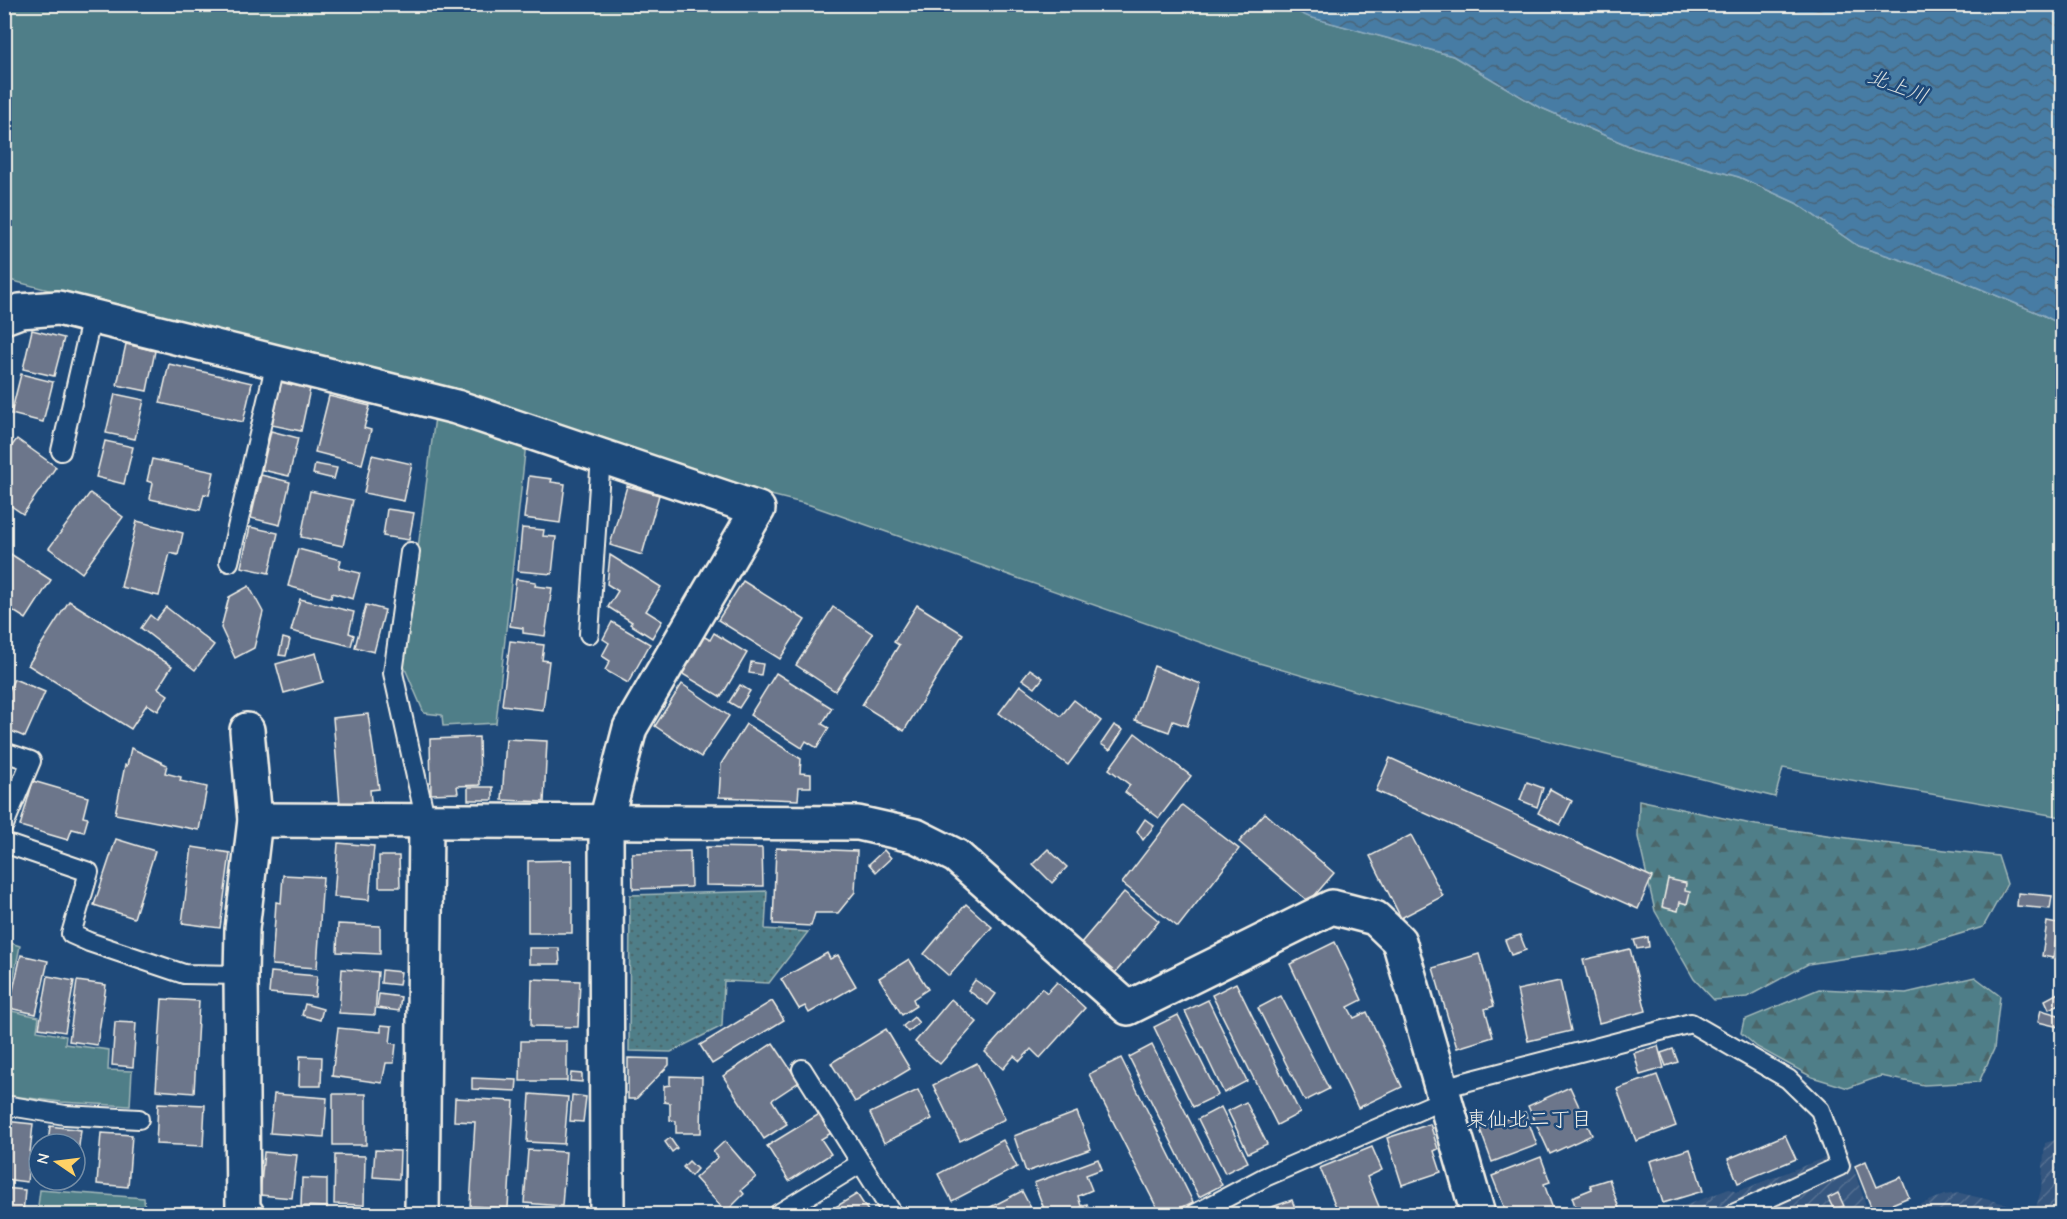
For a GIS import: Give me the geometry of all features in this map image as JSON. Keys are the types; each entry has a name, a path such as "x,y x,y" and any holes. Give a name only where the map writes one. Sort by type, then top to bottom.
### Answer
{"street":[{"path":"4,317 20,311 58,308 456,407 758,508 630,728 606,821 607,1215"},
{"path":"247,730 255,820 242,929 241,975 243,1214 247,1215"},
{"path":"255,820 858,824 916,836 957,856 1128,1008 1332,907 1375,918 1399,941 1478,1215"},
{"path":"422,1215 426,822"}],"lane":[{"path":"61,451 92,316"},
{"path":"229,562 276,362"},
{"path":"589,633 601,456"},
{"path":"410,552 393,673 426,822"},
{"path":"4,752 31,761 4,825"},
{"path":"4,843 89,872 70,934 184,974 241,975"},
{"path":"1195,1215 1265,1177 1443,1093 1691,1023 1788,1079 1821,1110 1840,1166 1733,1215"},
{"path":"802,1069 893,1215"},
{"path":"4,1106 65,1115 139,1119"},
{"path":"778,1215 861,1163"}],"shaded area":[{"path":"2062,1138 2062,1214 1897,1214 1944,1195 1960,1193 2035,1211 2041,1190 2045,1143"},
{"path":"1847,1149 1869,1214 1662,1214 1729,1189 1736,1192"}],"green space":[{"path":"1282,4 1310,17 1453,56 1537,106 1634,148 1739,177 1796,203 1858,246 1945,274 2062,325 2062,817 1783,768 1775,797 1393,702 1259,663 810,505 735,486 467,396 5,279 4,5"},
{"path":"435,417 526,443 496,723 443,726 442,715 424,713 403,664"},
{"path":"1639,800 1756,825 1998,856 2007,884 1983,927 1913,948 1808,964 1747,997 1714,1000 1694,979 1655,911 1638,837"},
{"path":"767,891 765,929 808,932 769,983 724,981 722,1026 671,1052 629,1051 630,895"},
{"path":"5,941 20,946 7,1010 39,1017 37,1031 66,1036 65,1044 109,1050 108,1070 132,1071 130,1106 61,1102 5,1095"},
{"path":"1975,977 2000,996 1994,1049 1979,1082 1924,1085 1881,1076 1848,1088 1812,1077 1757,1047 1741,1033 1744,1020 1819,989 1906,993"},
{"path":"40,1192 144,1198 145,1214 37,1214"}],"water":[{"name":"北上川","path":"1282,5 2062,5 2062,325 1945,274 1858,246 1796,203 1739,177 1634,148 1537,106 1453,56 1309,17"}],"building":[{"path":"32,330 64,338 54,376 23,369"},
{"path":"126,344 155,351 147,391 117,385"},
{"path":"169,364 252,383 243,422 160,403"},
{"path":"21,374 53,382 43,422 11,414"},
{"path":"281,382 310,389 301,431 272,425"},
{"path":"115,394 144,400 135,439 106,433"},
{"path":"329,396 370,406 364,428 371,430 362,464 315,452"},
{"path":"271,431 298,438 289,476 262,470"},
{"path":"17,439 56,467 23,514 4,501 4,456"},
{"path":"105,441 133,447 124,484 96,477"},
{"path":"372,455 412,464 404,501 364,493"},
{"path":"152,459 214,472 209,495 204,494 200,510 150,499 153,483 147,481"},
{"path":"315,464 337,468 334,479 313,474"},
{"path":"261,475 290,482 280,525 251,518"},
{"path":"529,476 552,479 551,482 565,484 560,523 524,518"},
{"path":"627,486 659,495 642,555 610,545"},
{"path":"310,491 353,500 343,546 301,537"},
{"path":"90,493 123,517 82,573 49,548"},
{"path":"387,509 414,513 409,540 383,536"},
{"path":"137,521 183,533 178,555 170,553 159,596 121,587"},
{"path":"250,527 278,533 269,573 241,567"},
{"path":"522,528 544,530 543,536 556,537 552,574 518,571"},
{"path":"298,549 341,560 339,568 360,573 353,599 332,593 331,598 288,586"},
{"path":"6,551 51,580 26,619 4,605 4,554"},
{"path":"610,555 661,587 646,611 662,621 652,638 608,607 618,591 607,584"},
{"path":"516,579 536,582 535,586 552,588 545,636 523,633 523,628 510,626"},
{"path":"743,581 805,620 780,659 718,620"},
{"path":"249,586 263,612 254,648 235,658 221,628 229,597"},
{"path":"300,599 354,612 349,633 354,635 351,646 291,631"},
{"path":"69,601 172,666 158,688 168,695 158,711 147,704 131,729 28,665"},
{"path":"366,605 385,610 374,652 355,647"},
{"path":"917,605 963,634 904,731 862,705 899,645 894,642"},
{"path":"166,607 214,645 195,670 141,628 150,615 156,620"},
{"path":"833,607 873,634 835,691 796,665"},
{"path":"612,622 650,644 628,683 605,670 610,661 602,656 609,643 603,639"},
{"path":"4,627 12,630 4,655"},
{"path":"714,633 747,653 721,697 681,673 703,636 710,640"},
{"path":"283,638 290,640 286,656 279,655"},
{"path":"510,641 544,645 542,660 549,661 543,710 502,705"},
{"path":"316,653 323,682 284,693 276,664"},
{"path":"751,662 763,664 761,675 749,673"},
{"path":"1154,666 1201,684 1187,726 1173,721 1169,732 1135,720"},
{"path":"1030,669 1043,678 1035,688 1022,679"},
{"path":"776,673 832,708 822,724 829,728 817,748 806,741 802,748 750,715"},
{"path":"14,679 45,692 25,737 4,728 4,701"},
{"path":"682,684 729,716 701,757 655,726"},
{"path":"740,685 750,691 739,708 729,702"},
{"path":"1020,685 1061,716 1074,700 1101,721 1068,765 999,713"},
{"path":"368,714 379,789 370,790 371,801 340,805 333,718"},
{"path":"746,724 801,759 800,773 811,774 811,787 799,787 798,800 719,797 721,764"},
{"path":"1114,725 1123,730 1110,750 1101,744"},
{"path":"1135,733 1191,776 1159,818 1125,792 1130,785 1109,769"},
{"path":"479,737 480,785 457,786 458,793 431,794 430,739"},
{"path":"506,739 547,741 544,802 502,800"},
{"path":"131,748 167,765 165,773 181,777 180,781 207,787 199,830 115,814 125,765 127,766"},
{"path":"1390,758 1652,877 1638,909 1376,791"},
{"path":"33,781 88,797 83,817 88,818 84,832 72,829 68,840 20,826"},
{"path":"1527,782 1543,788 1537,807 1520,800"},
{"path":"468,787 493,787 493,800 468,800"},
{"path":"1550,789 1572,801 1560,825 1538,813"},
{"path":"1182,805 1239,849 1178,927 1122,883"},
{"path":"1265,813 1334,873 1309,902 1239,842"},
{"path":"1145,819 1154,826 1143,840 1137,831"},
{"path":"1411,835 1443,896 1401,918 1370,856"},
{"path":"116,839 155,851 134,918 94,905"},
{"path":"338,843 374,846 369,900 334,897"},
{"path":"192,847 230,853 220,928 182,923"},
{"path":"706,847 762,848 763,886 706,885"},
{"path":"776,848 857,851 855,892 838,913 815,913 811,926 773,924"},
{"path":"1048,849 1067,867 1052,883 1033,864"},
{"path":"884,850 891,858 876,872 869,864"},
{"path":"690,851 691,887 633,889 632,853"},
{"path":"379,856 399,856 400,887 379,887"},
{"path":"572,860 572,933 528,933 528,861"},
{"path":"283,875 323,877 317,968 272,965 276,902 281,903"},
{"path":"1668,879 1686,883 1685,891 1690,892 1687,904 1680,902 1678,911 1662,907"},
{"path":"1124,892 1159,921 1115,973 1080,944"},
{"path":"2018,893 2052,896 2050,909 2017,906"},
{"path":"966,904 992,927 949,976 924,954"},
{"path":"2047,922 2058,924 2053,958 2042,956"},
{"path":"338,924 380,926 380,954 337,952"},
{"path":"1520,935 1526,950 1511,955 1505,940"},
{"path":"1648,937 1649,947 1637,949 1634,940"},
{"path":"1335,942 1362,1000 1348,1007 1354,1018 1367,1012 1402,1087 1358,1108 1290,964"},
{"path":"529,948 559,948 560,964 529,964"},
{"path":"1630,949 1646,1011 1599,1023 1583,960"},
{"path":"827,953 830,959 838,955 856,986 809,1013 805,1006 799,1009 781,979"},
{"path":"1479,954 1494,1006 1485,1009 1493,1037 1457,1048 1433,968"},
{"path":"21,955 48,961 36,1014 9,1008"},
{"path":"909,959 928,989 913,999 916,1006 902,1015 879,978"},
{"path":"342,969 378,972 375,1015 339,1013"},
{"path":"382,970 401,972 399,985 381,983"},
{"path":"271,972 317,976 315,997 269,993"},
{"path":"48,976 74,981 65,1032 39,1028"},
{"path":"532,979 580,981 578,1027 531,1026"},
{"path":"975,980 996,994 988,1005 968,990"},
{"path":"77,981 106,985 97,1045 69,1041"},
{"path":"1560,981 1571,1031 1528,1041 1517,990"},
{"path":"1057,982 1085,1008 1040,1058 1031,1049 1020,1061 1014,1056 1003,1069 985,1052 1042,988 1047,993"},
{"path":"1236,983 1300,1113 1277,1125 1212,995"},
{"path":"2062,991 2062,1003 2049,1009 2045,1000"},
{"path":"379,994 401,997 399,1011 377,1008"},
{"path":"1281,996 1329,1089 1305,1101 1258,1008"},
{"path":"162,999 199,1001 194,1093 156,1090"},
{"path":"951,999 977,1022 940,1064 915,1042"},
{"path":"1208,1000 1247,1081 1224,1093 1185,1011"},
{"path":"772,1001 784,1020 712,1064 700,1045"},
{"path":"305,1004 323,1009 320,1020 302,1015"},
{"path":"2041,1010 2062,1016 2059,1027 2038,1022"},
{"path":"1178,1015 1218,1095 1193,1107 1154,1027"},
{"path":"914,1017 919,1023 908,1032 903,1026"},
{"path":"115,1022 136,1023 133,1067 112,1065"},
{"path":"381,1025 392,1026 390,1043 396,1044 394,1063 386,1063 382,1083 332,1076 338,1028 381,1032"},
{"path":"886,1029 910,1069 855,1102 831,1063"},
{"path":"521,1041 567,1041 567,1081 520,1081"},
{"path":"773,1043 799,1082 772,1100 787,1124 764,1139 723,1076"},
{"path":"1152,1045 1222,1185 1199,1197 1129,1057"},
{"path":"1658,1046 1664,1068 1640,1075 1634,1053"},
{"path":"1673,1049 1678,1062 1666,1066 1661,1053"},
{"path":"300,1056 322,1057 321,1086 299,1086"},
{"path":"628,1058 669,1059 669,1065 636,1099 628,1099"},
{"path":"1121,1058 1193,1202 1169,1214 1160,1214 1089,1074"},
{"path":"977,1063 1005,1119 960,1141 933,1085"},
{"path":"571,1073 582,1074 582,1082 570,1081"},
{"path":"1657,1075 1676,1126 1636,1141 1617,1089"},
{"path":"670,1076 702,1077 701,1133 676,1133 676,1121 670,1120 670,1103 664,1102 664,1086 670,1085"},
{"path":"472,1078 517,1080 516,1091 472,1089"},
{"path":"1570,1087 1592,1135 1550,1154 1528,1106"},
{"path":"918,1090 932,1119 884,1143 870,1113"},
{"path":"274,1094 327,1098 324,1137 270,1133"},
{"path":"333,1094 366,1094 366,1145 333,1145"},
{"path":"530,1094 568,1097 564,1144 527,1142"},
{"path":"572,1095 586,1097 583,1122 570,1121"},
{"path":"455,1098 514,1101 508,1208 470,1206 475,1122 454,1121"},
{"path":"1246,1102 1267,1144 1248,1153 1228,1111"},
{"path":"158,1103 205,1105 203,1146 156,1144"},
{"path":"1221,1107 1248,1162 1225,1173 1198,1119"},
{"path":"1077,1112 1091,1149 1026,1172 1014,1136"},
{"path":"1525,1112 1537,1145 1492,1162 1480,1129"},
{"path":"821,1113 833,1132 821,1139 831,1154 789,1181 767,1146"},
{"path":"4,1121 33,1124 32,1132 27,1132 27,1182 4,1179"},
{"path":"1430,1124 1438,1149 1434,1151 1441,1172 1402,1185 1387,1138"},
{"path":"50,1126 81,1130 81,1132 49,1132"},
{"path":"101,1133 132,1135 128,1187 97,1184"},
{"path":"1785,1135 1796,1159 1738,1183 1728,1159"},
{"path":"670,1138 677,1148 672,1152 665,1142"},
{"path":"1003,1140 1017,1167 952,1201 938,1174"},
{"path":"725,1141 756,1177 741,1190 744,1194 726,1212 695,1178 718,1157 713,1152"},
{"path":"1372,1147 1382,1170 1367,1177 1380,1209 1366,1214 1339,1214 1320,1168"},
{"path":"1690,1149 1703,1191 1663,1203 1650,1161"},
{"path":"375,1150 400,1151 399,1179 373,1177"},
{"path":"528,1150 566,1152 562,1206 524,1203"},
{"path":"264,1152 297,1155 292,1198 260,1195"},
{"path":"335,1155 365,1156 364,1205 334,1204"},
{"path":"1541,1157 1550,1182 1544,1184 1553,1209 1537,1214 1507,1214 1492,1176"},
{"path":"1098,1159 1102,1169 1086,1175 1092,1190 1078,1196 1081,1206 1087,1204 1091,1214 1046,1214 1034,1183"},
{"path":"689,1161 697,1169 691,1176 683,1167"},
{"path":"1866,1161 1877,1187 1901,1177 1909,1197 1873,1212 1855,1166"},
{"path":"302,1178 327,1179 327,1207 301,1206"},
{"path":"1609,1179 1621,1214 1578,1214 1572,1197 1592,1189 1590,1185"},
{"path":"4,1188 25,1190 23,1214 4,1214"},
{"path":"1022,1191 1034,1214 977,1214"},
{"path":"1838,1193 1844,1206 1834,1210 1828,1198"},
{"path":"857,1194 870,1214 824,1214"},
{"path":"1292,1200 1297,1214 1252,1214"}],"district":[{"name":"東仙北二丁目","path":"1529,1119"}]}
